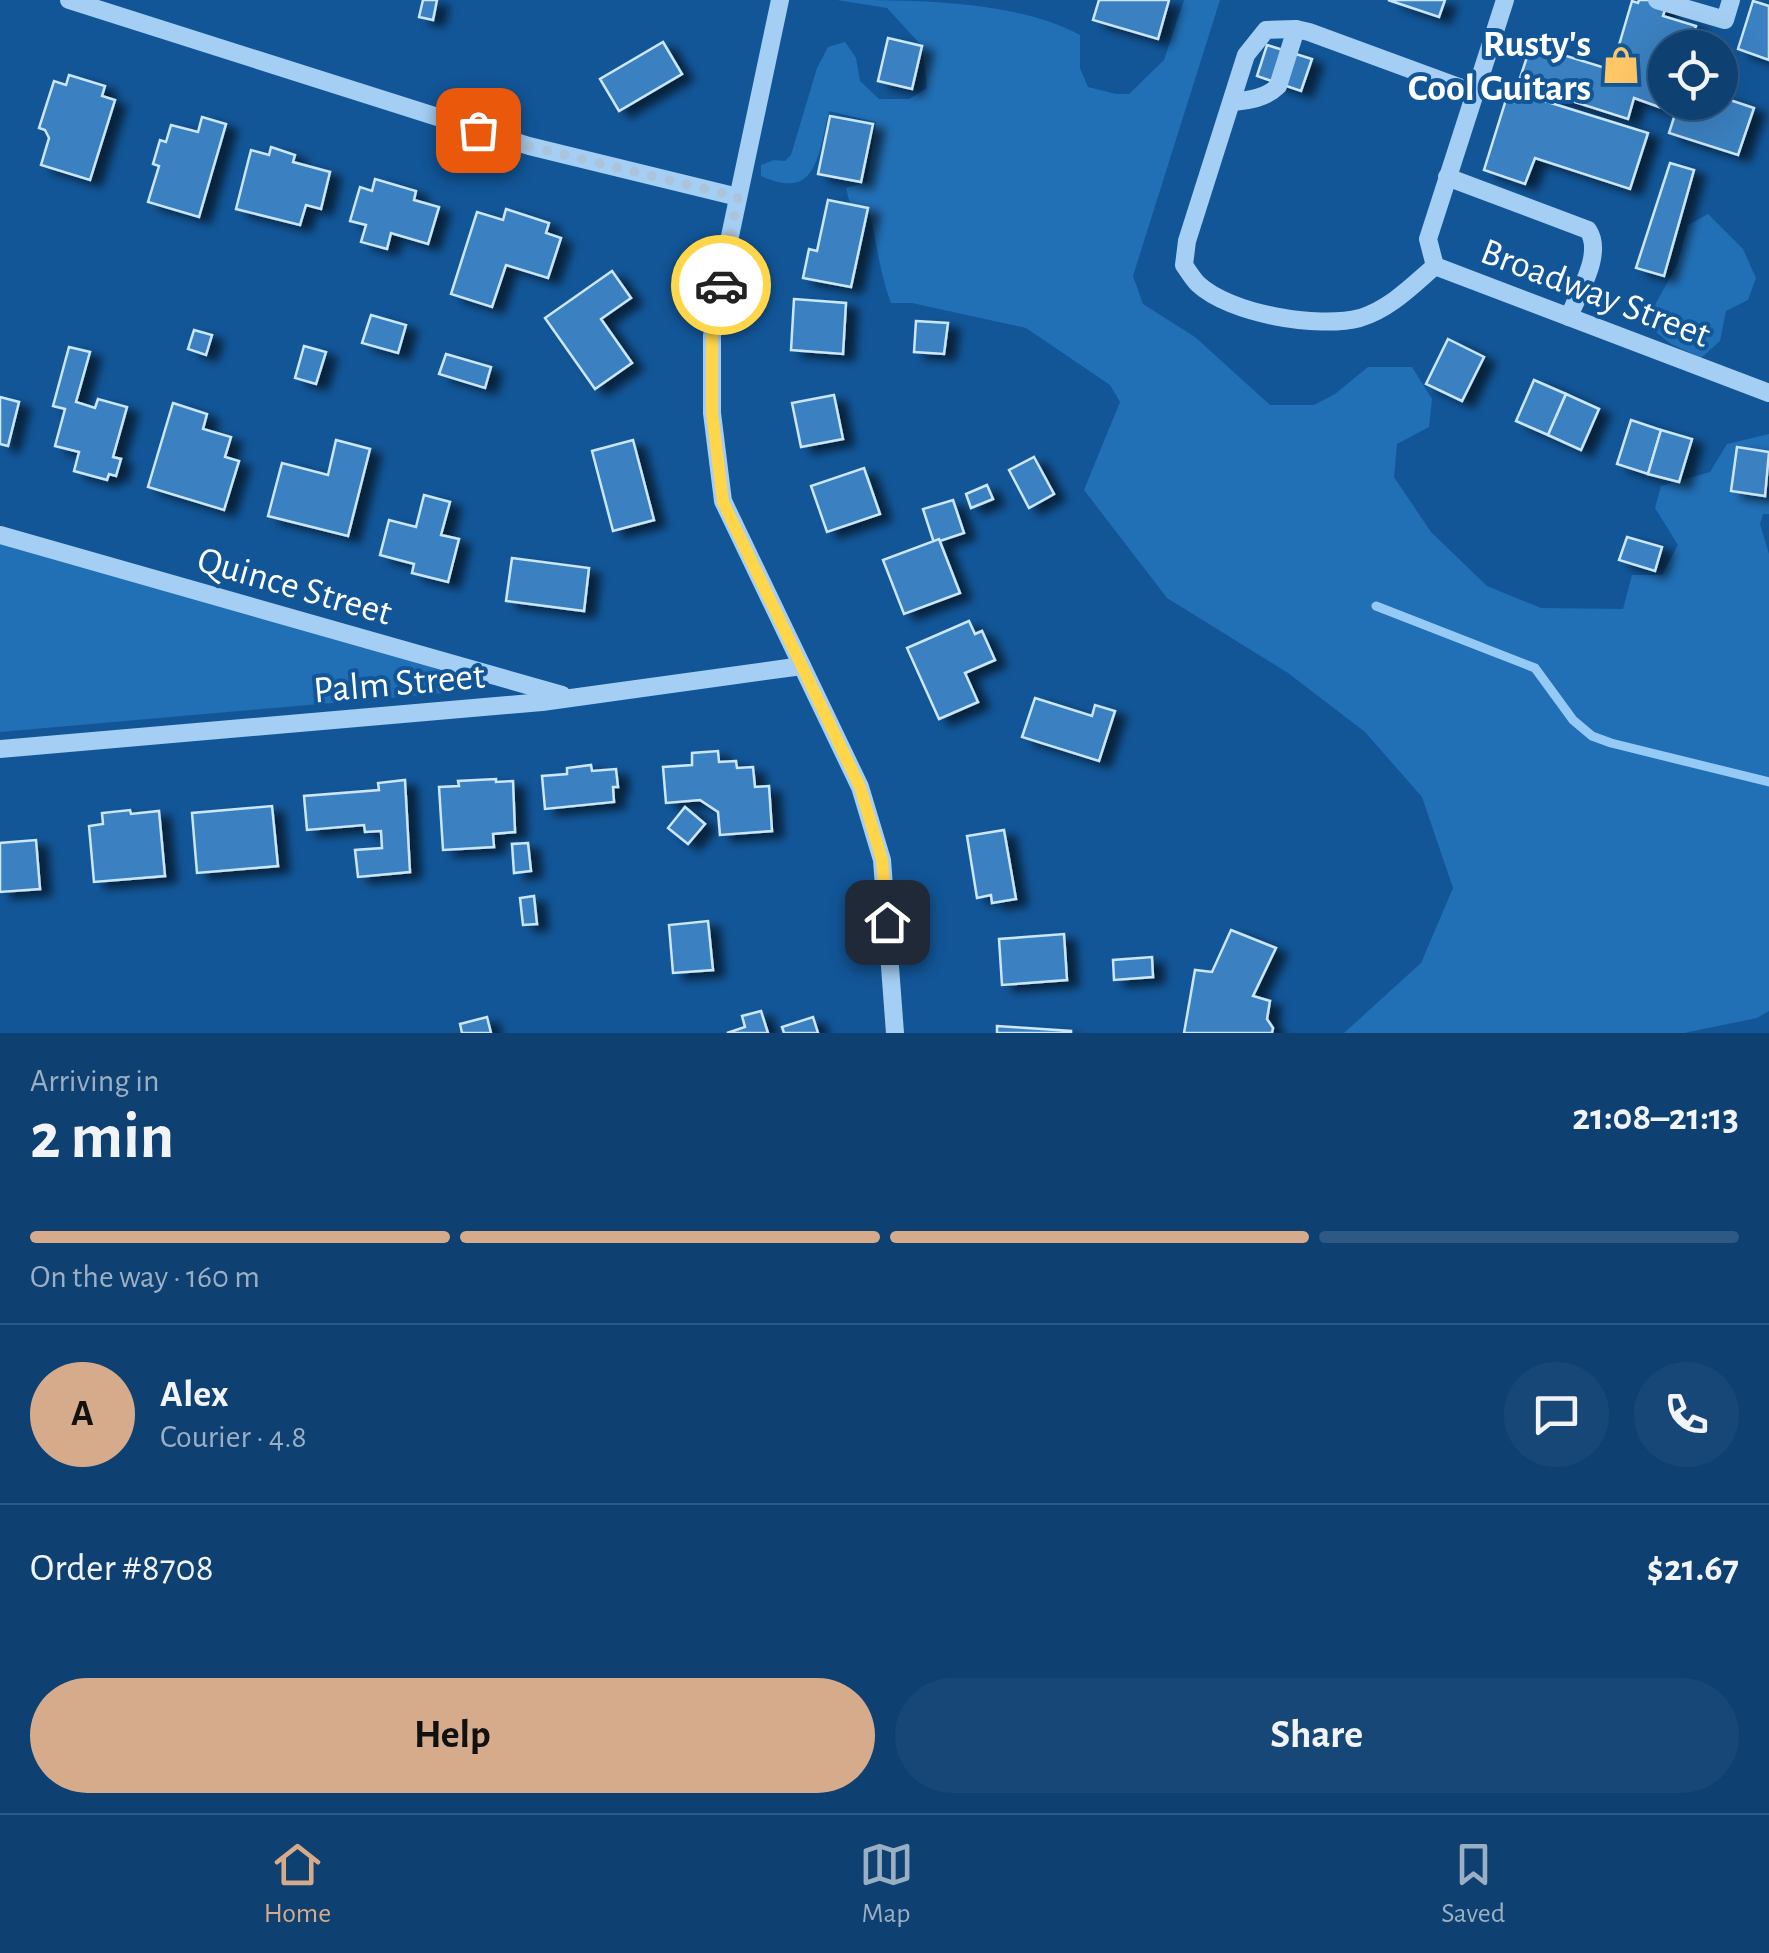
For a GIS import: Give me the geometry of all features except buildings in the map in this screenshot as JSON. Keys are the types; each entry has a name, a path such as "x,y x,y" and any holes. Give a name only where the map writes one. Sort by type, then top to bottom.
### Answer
{"street":[{"path":"69,0 528,146 738,197"},
{"path":"780,0 712,336 712,413 723,502 860,787 882,860 895,1033"},
{"name":"Broadway Street","path":"1505,0 1428,238 1436,266 1769,394"},
{"path":"1657,0 1725,20 1731,0"},
{"path":"1436,266 1397,299 1359,318 1288,318 1242,309 1199,285 1184,265 1187,241 1246,54 1266,30 1296,29 1475,92"},
{"path":"1233,102 1252,100 1278,86 1296,29"},
{"path":"1446,177 1588,230 1594,240 1594,253 1569,317"},
{"name":"Quince Street","path":"0,535 572,698"},
{"name":"Palm Street","path":"0,749 572,698 802,666"}],"shaded area":[{"path":"837,0 963,4 1054,23 1080,35 1080,68 1088,87 1129,94 1164,60 1184,0 1220,0 1133,276 1143,304 1195,337 1270,405 1314,405 1335,394 1368,367 1412,367 1432,399 1429,427 1397,444 1394,477 1431,532 1487,586 1541,608 1623,609 1632,575 1662,575 1678,545 1655,508 1661,486 1710,472 1727,444 1769,434 1769,514 1763,514 1760,524 1769,554 1769,1011 1757,1018 1684,1033 1344,1033 1421,963 1453,888 1422,797 1365,732 1288,673 1167,598 1084,490 1120,402 1110,385 1026,328 912,303 891,303 868,208 850,204 846,188 867,182 876,122 829,111 818,157 805,178 794,183 761,176 761,165 785,161 791,155 817,68 828,47 845,42 856,58 860,81 879,99 909,99 927,88 922,46 887,8"},
{"path":"1708,214 1743,249 1756,278 1748,300 1726,311 1720,341 1701,358 1671,344 1652,329 1652,310 1677,265 1688,225"},
{"path":"0,540 397,655 446,674 448,691 0,732"}],"waterway":[{"path":"1376,606 1535,668 1573,720 1592,736 1769,782"}],"way so far":[{"path":"478,130 528,146 738,197 721,285"}],"place":[{"name":"Rusty's Cool Guitars","path":"1621,65"}],"route":[{"path":"721,285 712,336 712,413 723,502 860,787 882,860 887,922"}]}
